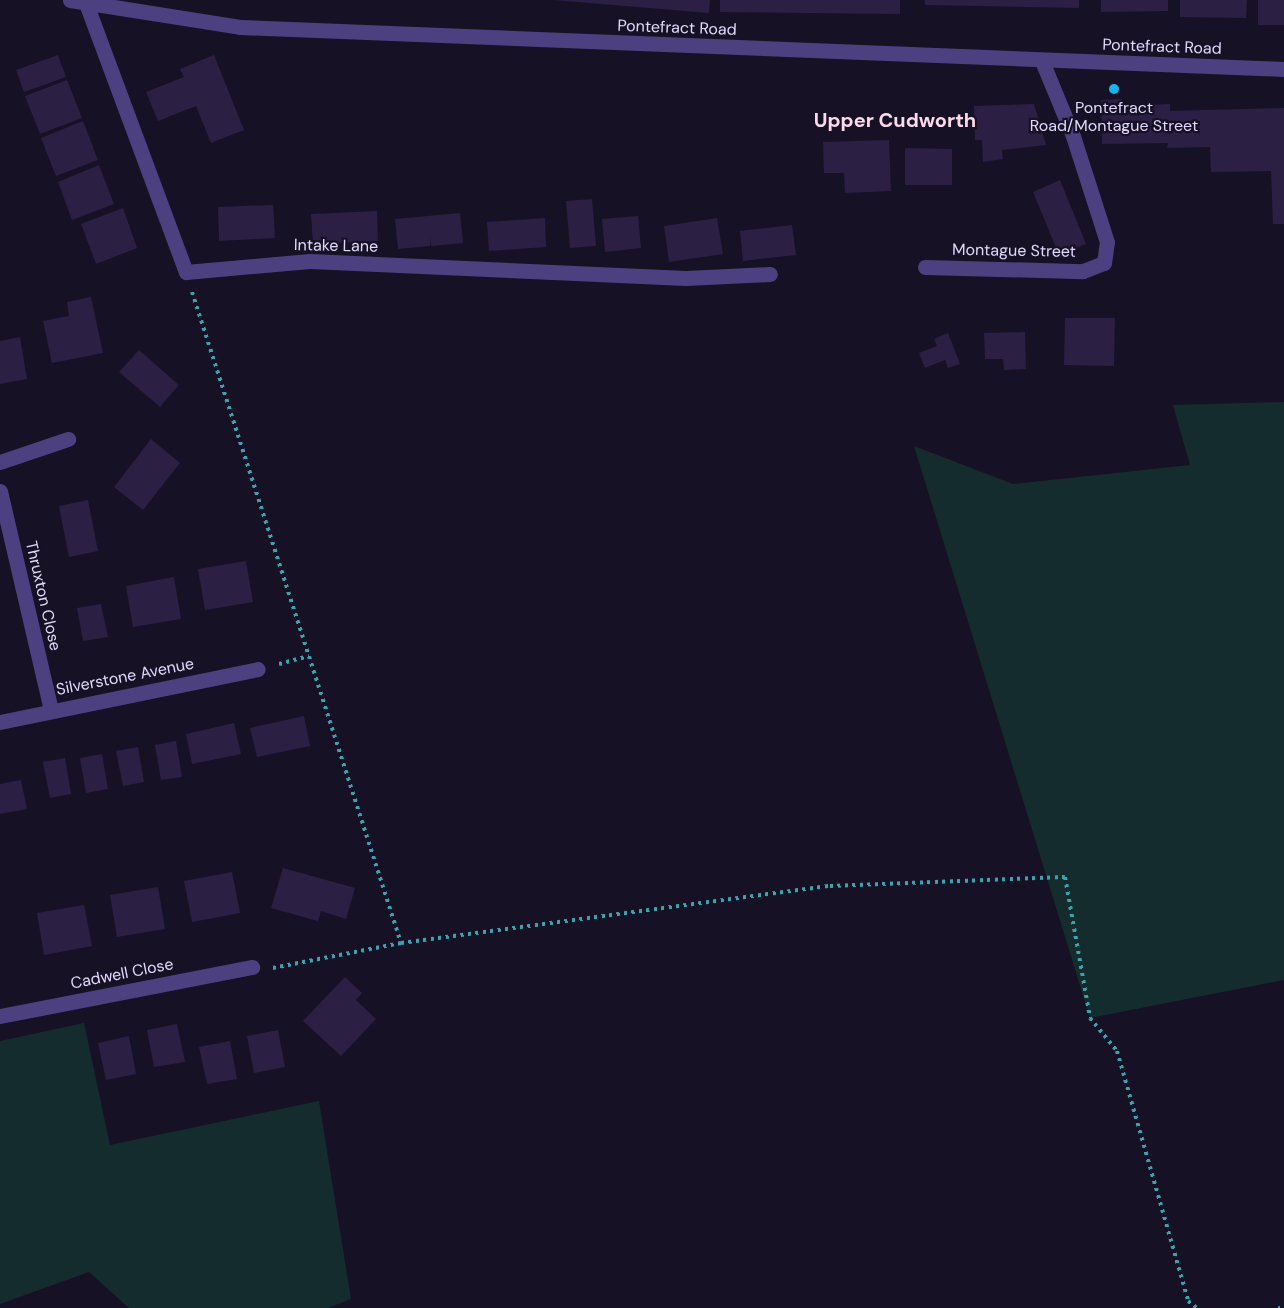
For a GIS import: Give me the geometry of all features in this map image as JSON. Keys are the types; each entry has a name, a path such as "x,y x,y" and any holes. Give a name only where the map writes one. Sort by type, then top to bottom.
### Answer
{"street":[{"name":"Pontefract Road","path":"70,0 87,6 240,27 1284,69"},
{"path":"87,6 186,272"},
{"name":"Montague Street","path":"925,267 1083,271 1104,263 1107,242 1073,136 1042,61"},
{"name":"Intake Lane","path":"186,272 310,261 686,278 770,274"},
{"path":"0,462 68,439"},
{"name":"Thruxton Close","path":"0,490 51,710"},
{"name":"Silverstone Avenue","path":"0,722 258,669"},
{"name":"Cadwell Close","path":"0,1016 252,967"}],"path":[{"path":"186,272 401,943"},
{"path":"258,669 309,656"},
{"path":"252,967 274,969 401,943 830,886 1065,877 1090,1018 1118,1051 1188,1300 1197,1308"}],"green space":[{"path":"1284,402 1284,980 1090,1018 914,446 1013,484 1190,465 1173,405"},
{"path":"84,1023 110,1145 319,1101 351,1299 328,1308 129,1308 89,1272 0,1304 0,1041"}],"building":[{"path":"554,0 710,0 709,13"},
{"path":"720,0 900,0 900,14 720,12"},
{"path":"925,0 1079,0 1079,8 925,5"},
{"path":"1101,0 1168,0 1168,11 1101,12"},
{"path":"1180,0 1247,0 1246,18 1180,17"},
{"path":"1258,0 1284,0 1284,25 1258,25"},
{"path":"58,55 66,77 24,92 16,70"},
{"path":"214,55 244,130 211,143 196,106 158,121 146,92 184,77 180,69"},
{"path":"67,80 82,118 40,134 25,96"},
{"path":"1122,99 1122,106 1170,104 1170,111 1284,108 1284,224 1273,224 1271,171 1211,172 1210,147 1167,148 1168,143 1102,144 1101,100"},
{"path":"1034,104 1046,145 1002,150 1003,159 983,162 982,140 975,140 974,106"},
{"path":"83,121 98,160 56,176 41,138"},
{"path":"889,140 891,191 845,193 844,173 824,173 823,142"},
{"path":"905,148 952,149 952,185 905,185"},
{"path":"99,165 114,204 72,220 58,182"},
{"path":"1060,180 1086,244 1059,255 1033,192"},
{"path":"592,199 596,246 570,248 566,201"},
{"path":"273,205 275,238 219,241 218,207"},
{"path":"123,208 137,248 96,264 81,224"},
{"path":"377,211 378,241 313,244 311,214"},
{"path":"460,213 463,243 431,246 430,237 430,246 398,249 395,219"},
{"path":"638,216 641,248 605,252 602,219"},
{"path":"545,218 546,247 489,251 487,222"},
{"path":"717,218 723,254 669,262 664,226"},
{"path":"792,225 796,255 743,261 740,231"},
{"path":"91,297 103,353 52,363 43,321 69,316 67,302"},
{"path":"1065,318 1115,318 1114,366 1064,365"},
{"path":"1025,332 1026,369 1004,370 1003,359 985,359 984,333"},
{"path":"948,333 960,364 948,368 945,360 925,368 919,353 937,346 934,339"},
{"path":"20,337 27,379 0,384 0,341"},
{"path":"139,350 179,385 160,407 119,372"},
{"path":"151,439 180,463 143,510 114,487"},
{"path":"88,500 98,551 69,557 59,506"},
{"path":"246,561 253,602 205,610 198,569"},
{"path":"174,577 181,619 133,627 126,586"},
{"path":"101,604 108,637 83,641 77,608"},
{"path":"304,716 310,746 257,757 250,728"},
{"path":"234,723 241,754 192,764 186,734"},
{"path":"176,741 182,777 161,780 155,745"},
{"path":"138,747 144,782 123,786 116,751"},
{"path":"102,754 108,789 86,793 80,758"},
{"path":"65,758 71,794 50,798 43,762"},
{"path":"21,780 27,809 0,814 0,784"},
{"path":"283,868 355,888 346,919 321,911 318,921 271,908"},
{"path":"232,872 240,913 192,922 184,881"},
{"path":"158,887 165,929 117,937 110,895"},
{"path":"84,905 92,946 44,955 37,913"},
{"path":"345,977 362,993 356,1000 376,1019 341,1056 303,1021"},
{"path":"177,1024 185,1062 154,1067 147,1030"},
{"path":"278,1030 285,1067 254,1073 247,1036"},
{"path":"129,1036 136,1074 106,1080 98,1043"},
{"path":"230,1041 237,1079 207,1084 199,1047"}],"place":[{"name":"Pontefract Road/Montague Street","path":"1114,89"}],"district":[{"name":"Upper Cudworth","path":"895,120"}]}
